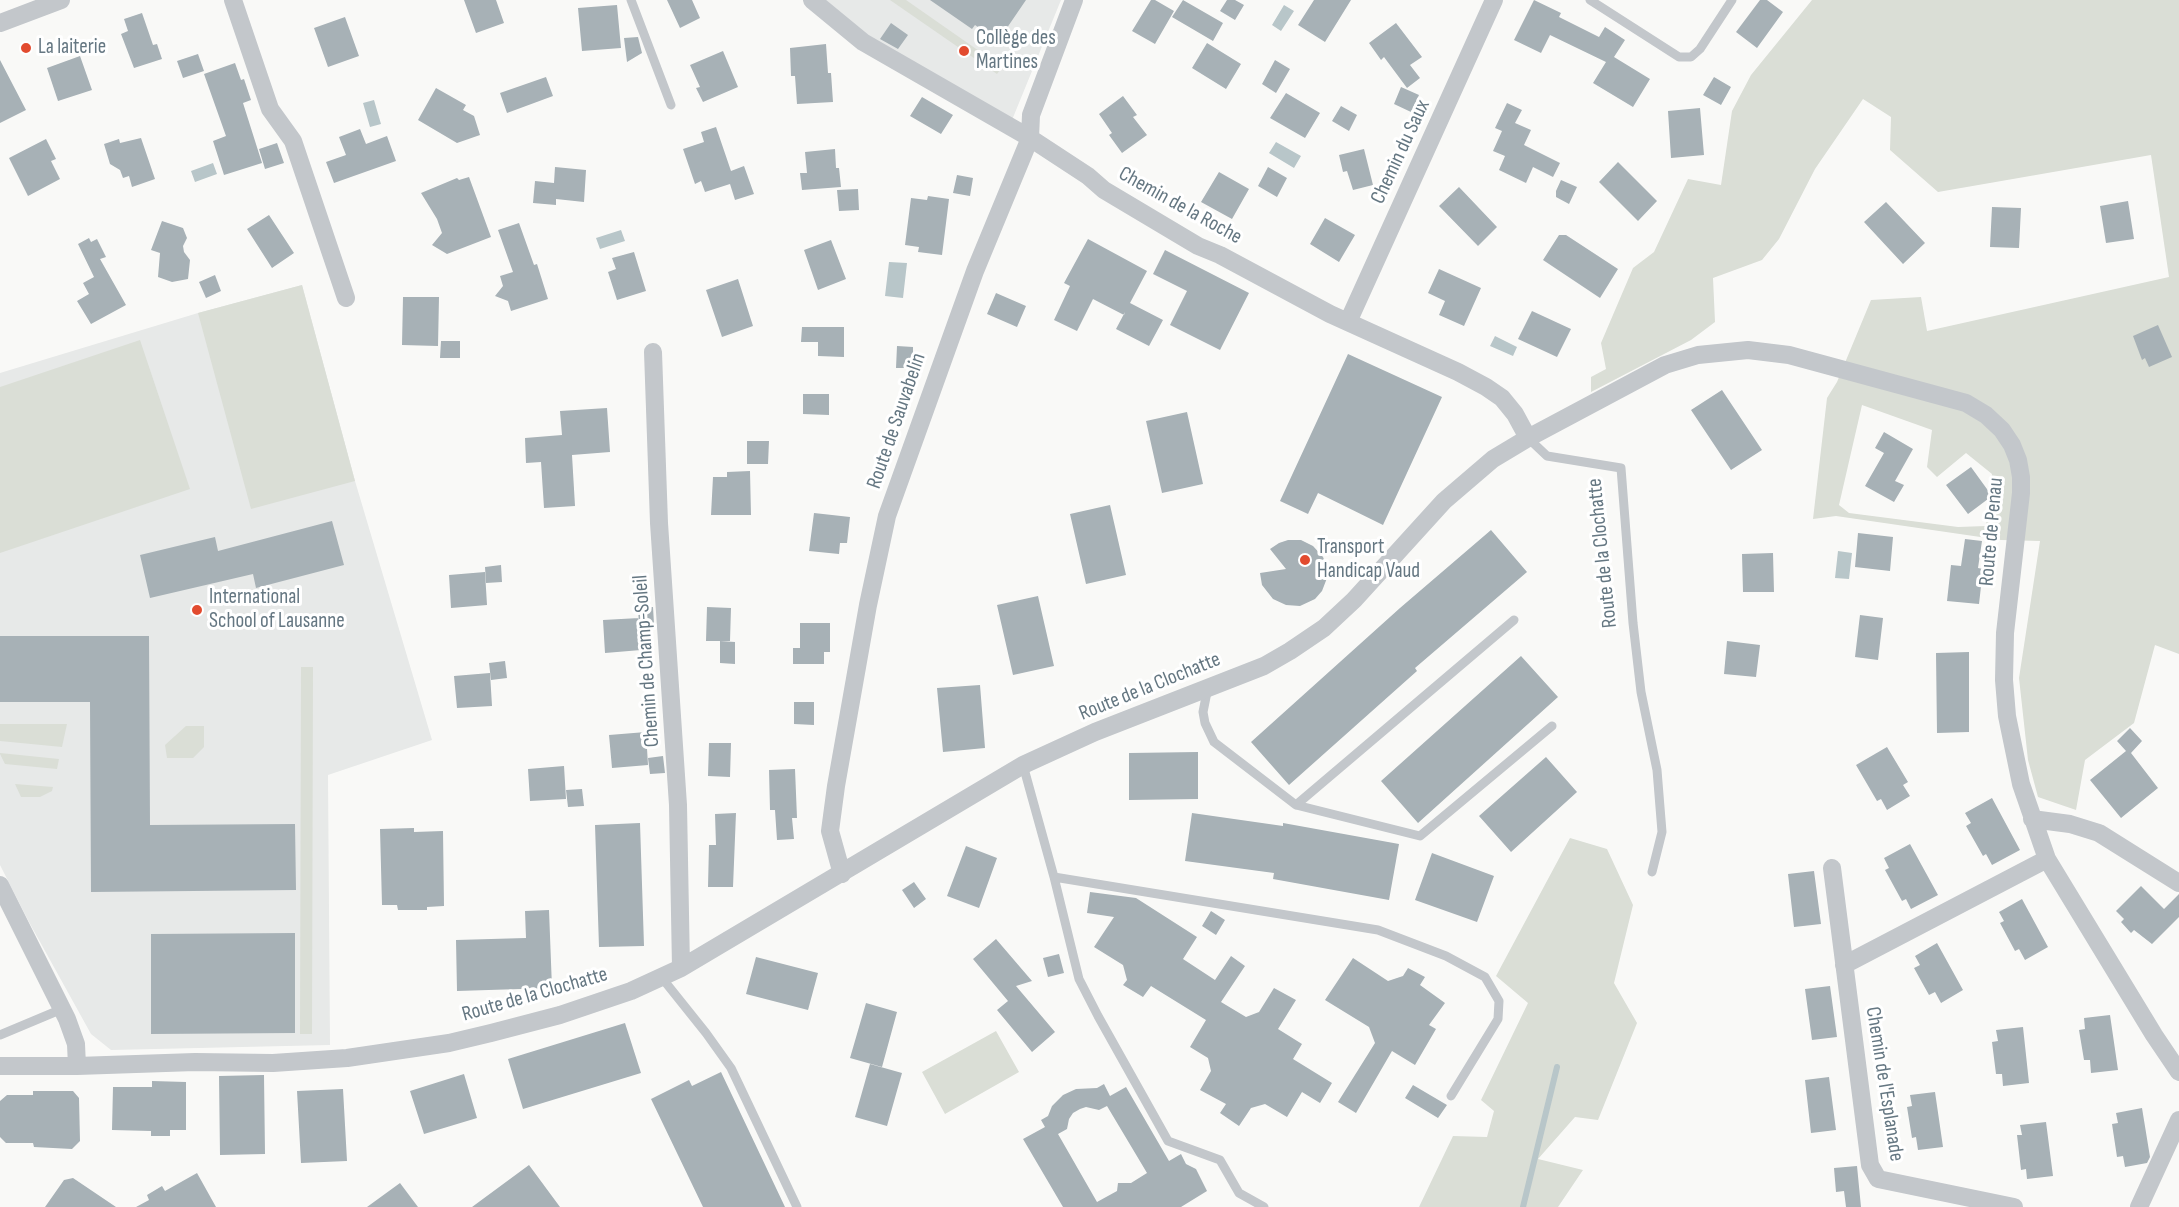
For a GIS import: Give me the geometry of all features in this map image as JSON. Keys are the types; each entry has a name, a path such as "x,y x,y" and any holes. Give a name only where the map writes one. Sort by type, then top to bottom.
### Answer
{"street":[{"path":"0,23 61,0"},
{"path":"233,0 270,109 293,141 346,298"},
{"name":"Chemin de la Roche","path":"812,0 863,42 1030,138 1088,176 1104,190 1198,246 1220,255 1348,322 1486,387 1502,398 1515,414 1528,438"},
{"name":"Route de Sauvabelin","path":"842,874 830,831 866,616 887,516 975,271 1030,138 1031,115 1074,0"},
{"name":"Chemin du Saux","path":"1348,322 1494,0"},
{"name":"Route de Penau","path":"1528,438 1665,365 1698,356 1737,350 1790,354 1966,403 1986,415 2002,430 2012,445 2021,477 2005,633 2004,680 2014,755 2032,819 2047,859 2148,1026 2179,1072"},
{"name":"Chemin de Champ-Soleil","path":"653,352 659,523 678,805 681,968"},
{"name":"Route de la Clochatte","path":"0,1066 195,1062 273,1063 347,1059 449,1043 560,1015 631,991 681,968 1023,765 1095,732 1264,666 1290,651 1324,628 1354,600 1460,485 1492,459 1528,438"},
{"path":"2032,819 2070,824 2100,832 2179,883"},
{"path":"1844,964 2047,859"},
{"name":"Chemin de l'Esplanade","path":"1832,868 1870,1165 1878,1179 2014,1207"},
{"path":"0,885 62,1009 76,1044 77,1066"},
{"path":"2139,1207 2179,1120"}],"lane":[{"path":"632,0 671,105"},
{"path":"1590,0 1679,57 1691,57 1700,49 1732,0"},
{"name":"Route de la Clochatte","path":"1528,438 1547,456 1622,468 1633,623 1641,692 1657,770 1662,832 1652,872"},
{"path":"1296,805 1514,620"},
{"path":"1208,687 1203,712 1205,723 1214,742 1296,805 1420,836 1552,726"},
{"path":"1023,765 1079,978 1098,1016 1168,1141 1220,1160 1239,1193 1264,1207"},
{"path":"1054,877 1378,930 1466,966 1485,977 1499,1001 1498,1019 1451,1096"},
{"path":"662,978 731,1068 797,1207"},
{"path":"0,1035 62,1009"}],"shaded area":[{"name":"Collège des Martines","path":"823,0 1061,0 1012,120 874,42"},
{"path":"890,0 906,0 1002,67 997,74"},
{"path":"1812,0 2179,0 2179,654 2155,645 2134,723 2085,760 2076,810 2038,797 2028,760 2019,678 2040,541 2001,540 1836,516 1813,519 1827,398 1837,382 1871,300 1921,297 1927,331 2169,277 2151,155 1938,192 1890,150 1891,117 1863,99 1815,169 1779,239 1762,260 1713,278 1715,322 1691,340 1591,392 1591,377 1606,369 1601,343 1633,268 1654,252 1688,179 1721,185 1732,111 1751,75","holes":["1862,405 1932,430 1927,467 1937,477 1966,453 1992,474 1986,526 1958,527 1849,513 1839,505"]},
{"path":"1284,5 1294,11 1281,31 1272,25"},
{"path":"374,100 381,124 370,127 363,103"},
{"path":"1276,142 1301,156 1294,168 1269,153"},
{"path":"213,163 217,174 195,182 191,171"},
{"path":"621,230 625,241 600,249 596,238"},
{"path":"889,262 907,263 903,298 885,296"},
{"name":"International School of Lausanne","path":"302,285 355,481 432,740 328,775 330,1045 111,1050 91,1034 0,865 0,373 198,313"},
{"path":"302,285 355,481 251,509 198,313"},
{"path":"1495,336 1517,347 1513,356 1490,346"},
{"path":"140,340 190,489 0,553 0,387"},
{"path":"1838,551 1852,553 1849,579 1835,578"},
{"path":"301,667 313,667 312,1034 300,1034"},
{"path":"0,724 67,724 62,747 0,741"},
{"path":"186,726 204,726 204,747 193,758 167,758 165,745"},
{"path":"0,753 59,759 57,769 5,764"},
{"path":"15,784 53,787 52,791 40,797 21,797"},
{"path":"1570,838 1607,849 1633,905 1614,983 1637,1023 1598,1120 1575,1117 1538,1159 1583,1170 1558,1207 1419,1207 1453,1136 1487,1137 1494,1111 1481,1100 1528,1003 1496,976"},
{"path":"996,1031 1019,1072 945,1114 922,1072"}],"building":[{"path":"464,0 496,0 504,23 476,33"},
{"path":"667,0 692,0 700,18 680,28"},
{"path":"930,0 1026,0 998,41 975,25 972,29"},
{"path":"1151,0 1174,11 1155,44 1132,31"},
{"path":"1183,0 1223,23 1213,41 1172,17"},
{"path":"1227,0 1235,0 1244,5 1235,20 1220,11"},
{"path":"1314,0 1351,0 1325,42 1298,25"},
{"path":"1534,0 1561,13 1559,17 1599,37 1605,27 1625,40 1614,57 1650,79 1633,107 1593,83 1606,62 1550,35 1541,53 1514,40"},
{"path":"1760,0 1767,0 1783,12 1757,48 1736,32"},
{"path":"617,5 621,48 582,51 578,8"},
{"path":"142,13 153,45 157,44 162,59 134,68 121,34 128,31 124,19"},
{"path":"345,17 359,56 328,67 314,28"},
{"path":"891,23 908,35 898,49 880,39"},
{"path":"1396,23 1422,57 1410,65 1420,78 1407,88 1384,57 1381,60 1369,43"},
{"path":"638,37 642,53 627,62 624,38"},
{"path":"1207,43 1241,64 1226,89 1192,68"},
{"path":"826,44 833,102 797,104 795,76 791,76 790,48"},
{"path":"723,51 738,87 703,102 696,88 700,87 690,65"},
{"path":"198,54 204,71 183,78 177,61"},
{"path":"80,56 92,90 58,101 47,68"},
{"path":"0,60 26,110 0,123"},
{"path":"1275,60 1290,69 1276,93 1262,84"},
{"path":"235,63 241,80 244,79 251,100 243,103 262,163 224,175 213,141 226,136 204,74"},
{"path":"546,77 553,96 507,113 500,93"},
{"path":"1714,77 1731,87 1721,105 1703,95"},
{"path":"1401,87 1419,95 1411,112 1394,104"},
{"path":"436,88 466,105 463,110 474,116 480,135 457,143 418,120"},
{"path":"1286,93 1320,113 1305,138 1270,118"},
{"path":"1123,96 1137,115 1133,117 1147,135 1122,153 1109,135 1112,133 1099,114"},
{"path":"922,97 953,115 941,134 910,116"},
{"path":"1507,103 1522,110 1515,123 1531,130 1524,145 1560,163 1553,177 1533,167 1526,183 1499,170 1505,156 1493,151 1502,131 1495,128"},
{"path":"1341,106 1357,115 1349,131 1332,121"},
{"path":"1700,108 1704,155 1671,158 1668,111"},
{"path":"716,127 731,171 744,166 754,194 735,200 730,184 705,192 701,181 695,184 683,149 704,142 701,132"},
{"path":"360,129 366,144 387,136 396,161 334,183 326,162 346,155 339,137"},
{"path":"141,138 155,179 132,187 129,176 123,178 120,170 110,164 104,144 119,139 120,143"},
{"path":"46,139 56,159 51,161 60,179 28,196 9,158"},
{"path":"277,143 284,163 265,169 259,149"},
{"path":"835,149 836,168 839,168 841,187 802,190 800,173 807,173 805,152"},
{"path":"1364,149 1373,185 1353,190 1347,171 1343,172 1339,155"},
{"path":"1618,162 1657,201 1638,221 1599,182"},
{"path":"555,167 586,170 584,202 556,199 556,205 533,203 535,181 554,183"},
{"path":"1268,167 1287,178 1277,197 1258,186"},
{"path":"1219,172 1249,189 1232,219 1201,202"},
{"path":"957,175 973,178 970,196 953,193"},
{"path":"469,177 491,237 447,254 432,245 442,233 437,219 421,193 457,178 459,180"},
{"path":"1561,180 1577,187 1569,204 1556,197"},
{"path":"1459,187 1497,227 1478,246 1439,206"},
{"path":"858,189 859,210 839,211 837,190"},
{"path":"928,196 949,199 942,255 918,252 919,247 905,245 911,198 927,200"},
{"path":"2128,201 2134,239 2106,243 2100,206"},
{"path":"1886,202 1925,243 1903,264 1864,222"},
{"path":"1992,207 2021,208 2019,248 1990,247"},
{"path":"269,215 294,253 272,268 247,229"},
{"path":"1325,218 1355,235 1339,262 1310,244"},
{"path":"162,221 183,228 187,238 183,246 184,252 190,260 188,279 172,282 158,277 160,253 151,250"},
{"path":"519,223 534,265 537,264 548,299 511,311 508,301 495,296 503,286 500,276 513,272 498,230"},
{"path":"1559,235 1566,235 1618,269 1600,298 1543,260"},
{"path":"89,238 91,242 97,239 106,257 100,259 126,305 91,324 77,301 89,294 83,283 94,277 78,244"},
{"path":"1088,239 1147,271 1130,303 1163,320 1149,346 1116,329 1124,315 1093,299 1077,331 1054,320 1070,286 1064,283"},
{"path":"831,240 846,279 818,290 804,250"},
{"path":"1165,250 1249,293 1220,350 1170,325 1187,291 1153,274"},
{"path":"634,252 646,291 617,300 608,272 616,269 612,258"},
{"path":"1439,269 1481,288 1464,326 1439,315 1445,301 1428,293"},
{"path":"215,275 221,291 206,298 199,282"},
{"path":"738,279 753,326 722,337 706,290"},
{"path":"996,293 1026,306 1017,327 987,314"},
{"path":"403,297 439,297 438,346 402,345"},
{"path":"1532,311 1571,329 1557,357 1518,339"},
{"path":"2158,325 2172,357 2149,367 2145,358 2142,360 2133,336"},
{"path":"802,327 844,327 844,357 818,356 818,342 801,342"},
{"path":"441,341 460,341 460,358 440,358"},
{"path":"897,346 913,347 913,368 896,368"},
{"path":"1348,354 1442,397 1383,525 1318,493 1308,514 1280,501"},
{"path":"1722,390 1762,450 1731,470 1691,410"},
{"path":"803,394 829,394 829,415 803,414"},
{"path":"607,408 610,452 572,455 575,506 544,508 541,462 526,463 525,438 562,435 560,411"},
{"path":"1187,412 1203,484 1162,493 1146,421"},
{"path":"1884,432 1913,449 1895,481 1904,485 1894,502 1865,486 1884,453 1875,448"},
{"path":"747,441 769,441 768,464 747,464"},
{"path":"1971,467 1992,496 1968,514 1946,485"},
{"path":"750,471 751,515 711,515 713,477 727,477 727,472"},
{"path":"1110,505 1126,575 1086,584 1070,514"},
{"path":"814,513 850,517 847,543 840,543 839,554 809,551"},
{"path":"332,521 344,565 256,588 253,574 150,598 140,555 215,537 218,551"},
{"path":"1491,530 1527,572 1415,668 1417,671 1289,785 1251,742"},
{"path":"1858,533 1893,537 1890,571 1855,567"},
{"path":"1965,539 1982,541 1978,568 1983,569 1979,604 1947,601 1951,565 1961,566"},
{"path":"1288,540 1301,540 1313,546 1323,557 1327,567 1327,578 1322,591 1315,599 1300,606 1286,605 1273,599 1262,585 1260,573 1286,569 1270,549"},
{"path":"1773,553 1774,592 1743,592 1742,554"},
{"path":"501,565 502,582 486,583 485,567"},
{"path":"485,572 487,605 451,608 449,575"},
{"path":"1038,596 1054,666 1013,675 997,605"},
{"path":"653,607 654,624 639,625 638,608"},
{"path":"707,607 731,608 730,641 706,641"},
{"path":"1860,615 1883,618 1878,660 1855,657"},
{"path":"639,618 641,650 605,653 603,620"},
{"path":"800,623 830,623 830,652 824,652 824,664 793,664 793,648 800,648"},
{"path":"0,636 149,636 150,825 295,824 296,890 91,892 90,702 0,702"},
{"path":"720,641 735,642 735,664 720,663"},
{"path":"1727,641 1760,645 1756,677 1724,674"},
{"path":"1969,652 1969,732 1937,733 1936,653"},
{"path":"1521,656 1558,697 1418,823 1381,781"},
{"path":"505,661 507,678 491,680 489,663"},
{"path":"490,673 492,706 457,708 454,676"},
{"path":"980,685 985,748 943,752 937,688"},
{"path":"794,702 814,702 814,725 794,724"},
{"path":"2130,728 2142,741 2131,753 2158,788 2121,818 2090,780 2126,751 2117,741"},
{"path":"646,732 648,765 612,768 609,735"},
{"path":"709,743 731,743 730,777 708,776"},
{"path":"1887,747 1908,782 1903,785 1910,796 1887,810 1881,799 1877,801 1856,765"},
{"path":"1198,752 1198,799 1129,800 1129,753"},
{"path":"663,756 665,773 650,774 648,758"},
{"path":"1546,757 1577,792 1511,852 1479,816"},
{"path":"564,766 566,799 530,801 528,769"},
{"path":"795,769 797,818 792,818 794,839 777,840 775,810 770,810 769,770"},
{"path":"582,789 584,806 568,807 566,790"},
{"path":"1992,798 2020,850 1992,865 1986,854 1983,856 1966,826 1971,823 1965,813"},
{"path":"736,813 733,887 708,887 709,845 716,845 715,814"},
{"path":"1192,813 1283,826 1283,823 1399,844 1389,900 1273,879 1274,873 1185,861"},
{"path":"640,823 644,946 599,947 595,825"},
{"path":"414,828 414,832 443,831 444,906 427,907 427,910 398,910 397,905 382,905 380,829"},
{"path":"1910,844 1938,895 1911,909 1906,899 1902,901 1885,870 1889,868 1884,858"},
{"path":"966,846 997,858 979,908 947,896"},
{"path":"1432,853 1494,876 1477,922 1415,900"},
{"path":"1814,871 1821,924 1794,927 1788,874"},
{"path":"914,882 926,899 914,908 902,890"},
{"path":"2141,886 2164,909 2179,894 2179,917 2152,944 2134,930 2131,933 2121,922 2124,919 2116,911"},
{"path":"1090,892 1136,898 1197,937 1183,959 1215,980 1231,956 1245,966 1221,1002 1246,1017 1259,1012 1274,988 1296,1000 1278,1029 1302,1044 1293,1059 1332,1083 1320,1103 1302,1092 1287,1117 1265,1104 1251,1108 1239,1126 1220,1113 1226,1104 1200,1090 1211,1071 1208,1058 1190,1047 1206,1020 1151,986 1143,997 1123,985 1127,980 1123,965 1094,947 1114,917 1087,913"},
{"path":"2022,899 2048,947 2025,960 2019,949 2015,951 2000,923 2004,921 1999,912"},
{"path":"549,910 552,988 457,991 456,940 526,938 525,911"},
{"path":"1211,911 1225,920 1216,935 1202,926"},
{"path":"295,933 295,1033 151,1034 151,934"},
{"path":"996,939 1032,981 1016,986 1055,1032 1032,1052 997,1010 1008,1001 973,959"},
{"path":"1937,943 1963,990 1941,1003 1935,992 1929,995 1914,968 1920,965 1915,956"},
{"path":"1059,954 1064,973 1048,977 1043,958"},
{"path":"756,957 818,973 808,1010 746,994"},
{"path":"1353,958 1388,981 1403,976 1408,968 1425,977 1420,985 1445,1003 1429,1025 1436,1029 1415,1065 1392,1051 1356,1113 1338,1102 1375,1043 1369,1027 1325,1000"},
{"path":"1830,986 1837,1037 1812,1040 1805,989"},
{"path":"866,1003 897,1012 882,1067 850,1058"},
{"path":"2110,1015 2118,1070 2091,1073 2090,1060 2084,1060 2079,1030 2085,1029 2084,1018"},
{"path":"625,1023 641,1073 523,1109 508,1059"},
{"path":"2023,1027 2029,1083 2003,1086 2002,1074 1996,1074 1992,1042 1998,1041 1996,1030"},
{"path":"870,1064 902,1073 887,1126 855,1117"},
{"path":"721,1072 785,1207 703,1207 651,1099 689,1080 692,1086"},
{"path":"464,1074 477,1118 424,1134 410,1091"},
{"path":"264,1075 265,1154 220,1155 219,1076"},
{"path":"1829,1077 1836,1130 1811,1133 1805,1080"},
{"path":"152,1081 186,1082 186,1130 170,1130 170,1136 151,1136 151,1131 112,1130 113,1087 152,1087"},
{"path":"1104,1084 1110,1096 1126,1087 1169,1161 1181,1154 1186,1164 1196,1169 1207,1191 1181,1207 1063,1207 1023,1139 1045,1127 1041,1120 1048,1116 1052,1106 1063,1095 1076,1089 1097,1088","holes":["1107,1106 1147,1173 1131,1183 1118,1183 1117,1191 1097,1202 1058,1134 1067,1129 1073,1113 1086,1107 1099,1110"]},
{"path":"1413,1085 1447,1105 1438,1118 1405,1098"},
{"path":"343,1089 347,1161 301,1163 297,1091"},
{"path":"33,1091 73,1091 79,1098 80,1141 72,1149 34,1147 33,1143 6,1143 0,1137 0,1101 7,1095 33,1095"},
{"path":"1935,1092 1943,1147 1918,1150 1916,1137 1912,1138 1907,1107 1912,1106 1910,1095"},
{"path":"2142,1108 2150,1157 2147,1163 2125,1167 2123,1156 2117,1157 2112,1124 2118,1123 2116,1113"},
{"path":"2046,1122 2053,1176 2027,1179 2026,1169 2021,1170 2017,1135 2022,1135 2020,1125"},
{"path":"529,1165 560,1207 472,1207"},
{"path":"1857,1166 1861,1207 1846,1207 1844,1191 1836,1192 1834,1168"},
{"path":"197,1173 216,1207 136,1207 149,1200 147,1195 162,1186 165,1191"},
{"path":"73,1178 116,1207 45,1207 64,1180"},
{"path":"400,1183 418,1207 367,1207"}],"waterway":[{"path":"1523,1207 1557,1067"}],"place":[{"name":"La laiterie","path":"26,48"},
{"name":"Collège des Martines","path":"964,51"},
{"name":"Transport Handicap Vaud","path":"1305,560"},
{"name":"International School of Lausanne","path":"197,610"}]}
